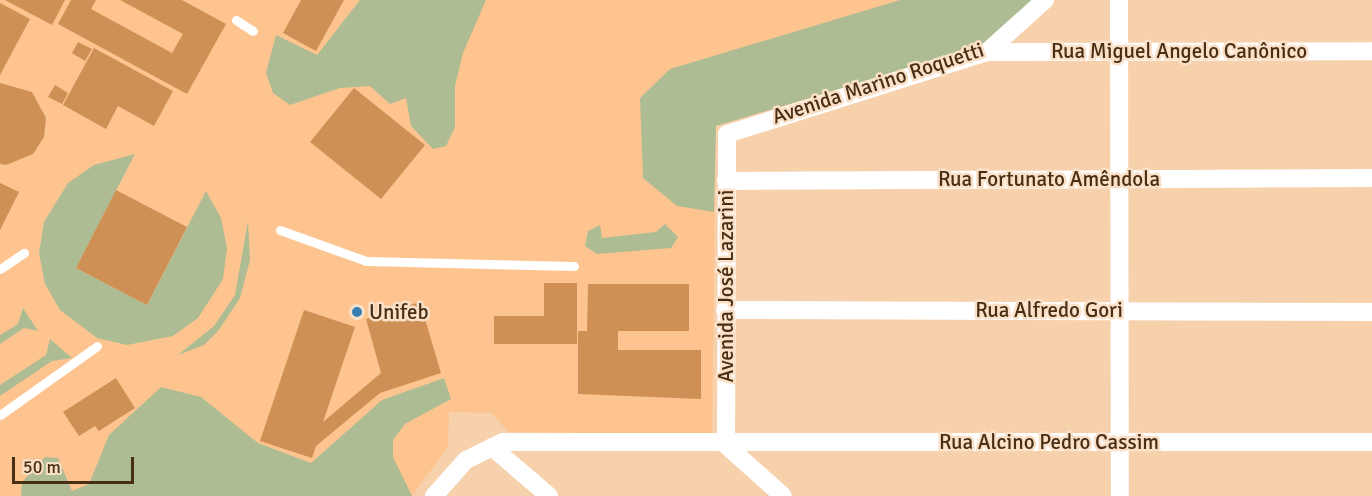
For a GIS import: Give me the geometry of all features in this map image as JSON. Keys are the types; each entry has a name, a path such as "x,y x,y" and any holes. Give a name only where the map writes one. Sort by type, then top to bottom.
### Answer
{"street":[{"name":"Avenida Marino Roquetti","path":"731,129 987,52 1045,0"},
{"path":"1119,0 1120,496"},
{"name":"Rua Miguel Angelo Canônico","path":"987,52 1372,51"},
{"name":"Avenida José Lazarini","path":"726,445 725,140 731,129"},
{"name":"Rua Fortunato Amêndola","path":"726,181 1372,178"},
{"name":"Rua Alfredo Gori","path":"725,310 1372,312"},
{"name":"Rua Alcino Pedro Cassim","path":"434,496 466,460 492,447 533,441 726,445 1121,440 1372,442"},
{"path":"726,445 783,496"},
{"path":"492,447 549,496"}],"lane":[{"path":"236,20 253,31"},
{"path":"280,230 366,261 574,266"},
{"path":"0,269 24,254"},
{"path":"0,416 98,346"}],"shaded area":[{"name":"Unifeb","path":"0,0 1034,0 982,46 716,126 712,435 508,432 492,413 449,412 448,447 412,496 0,496"}],"green space":[{"path":"360,0 486,0 463,53 455,86 455,127 446,146 433,149 411,126 406,98 390,104 370,86 340,88 290,105 273,93 266,73 276,35 317,55"},
{"path":"900,0 1034,0 982,46 716,126 714,212 677,206 643,178 640,98 670,69"},
{"path":"135,154 76,268 147,305 206,191 221,218 227,248 223,279 198,318 173,336 127,345 97,338 60,310 45,284 39,253 44,222 68,183 94,165"},
{"path":"248,221 250,260 240,298 219,330 204,345 178,355 214,326 235,295"},
{"path":"665,224 678,237 671,248 597,254 585,246 588,231 600,225 602,238 656,232"},
{"path":"23,308 38,331 24,328 0,344 0,335 18,324"},
{"path":"50,339 72,358 52,361 0,396 0,385 46,355"},
{"path":"444,378 451,399 405,424 393,440 393,457 412,496 21,496 22,482 45,457 58,458 72,491 89,484 109,435 161,387 201,397 258,443 311,463 382,400"}],"building":[{"path":"5,0 65,0 52,25"},
{"path":"71,0 96,0 91,9 172,53 183,34 120,0 182,0 226,24 187,94 58,24"},
{"path":"301,0 344,0 316,51 283,33"},
{"path":"0,3 30,19 0,75"},
{"path":"78,42 92,49 85,61 72,53"},
{"path":"94,48 173,91 154,126 118,106 106,129 63,105"},
{"path":"0,83 32,92 46,118 44,137 33,154 6,165 0,164"},
{"path":"55,85 68,93 62,104 48,97"},
{"path":"354,88 425,145 381,199 310,142"},
{"path":"0,183 19,192 0,230"},
{"path":"116,190 187,227 147,305 76,268"},
{"path":"544,283 577,283 577,344 494,344 494,316 544,316"},
{"path":"588,284 689,284 689,331 618,331 618,350 701,350 701,399 578,394 578,331 587,331"},
{"path":"420,302 441,373 380,393 316,446 312,458 260,441 304,310 355,327 323,422 381,373 366,319"},
{"path":"116,378 135,408 99,431 95,426 79,436 63,412"}],"place":[{"name":"Unifeb","path":"357,312"}]}
